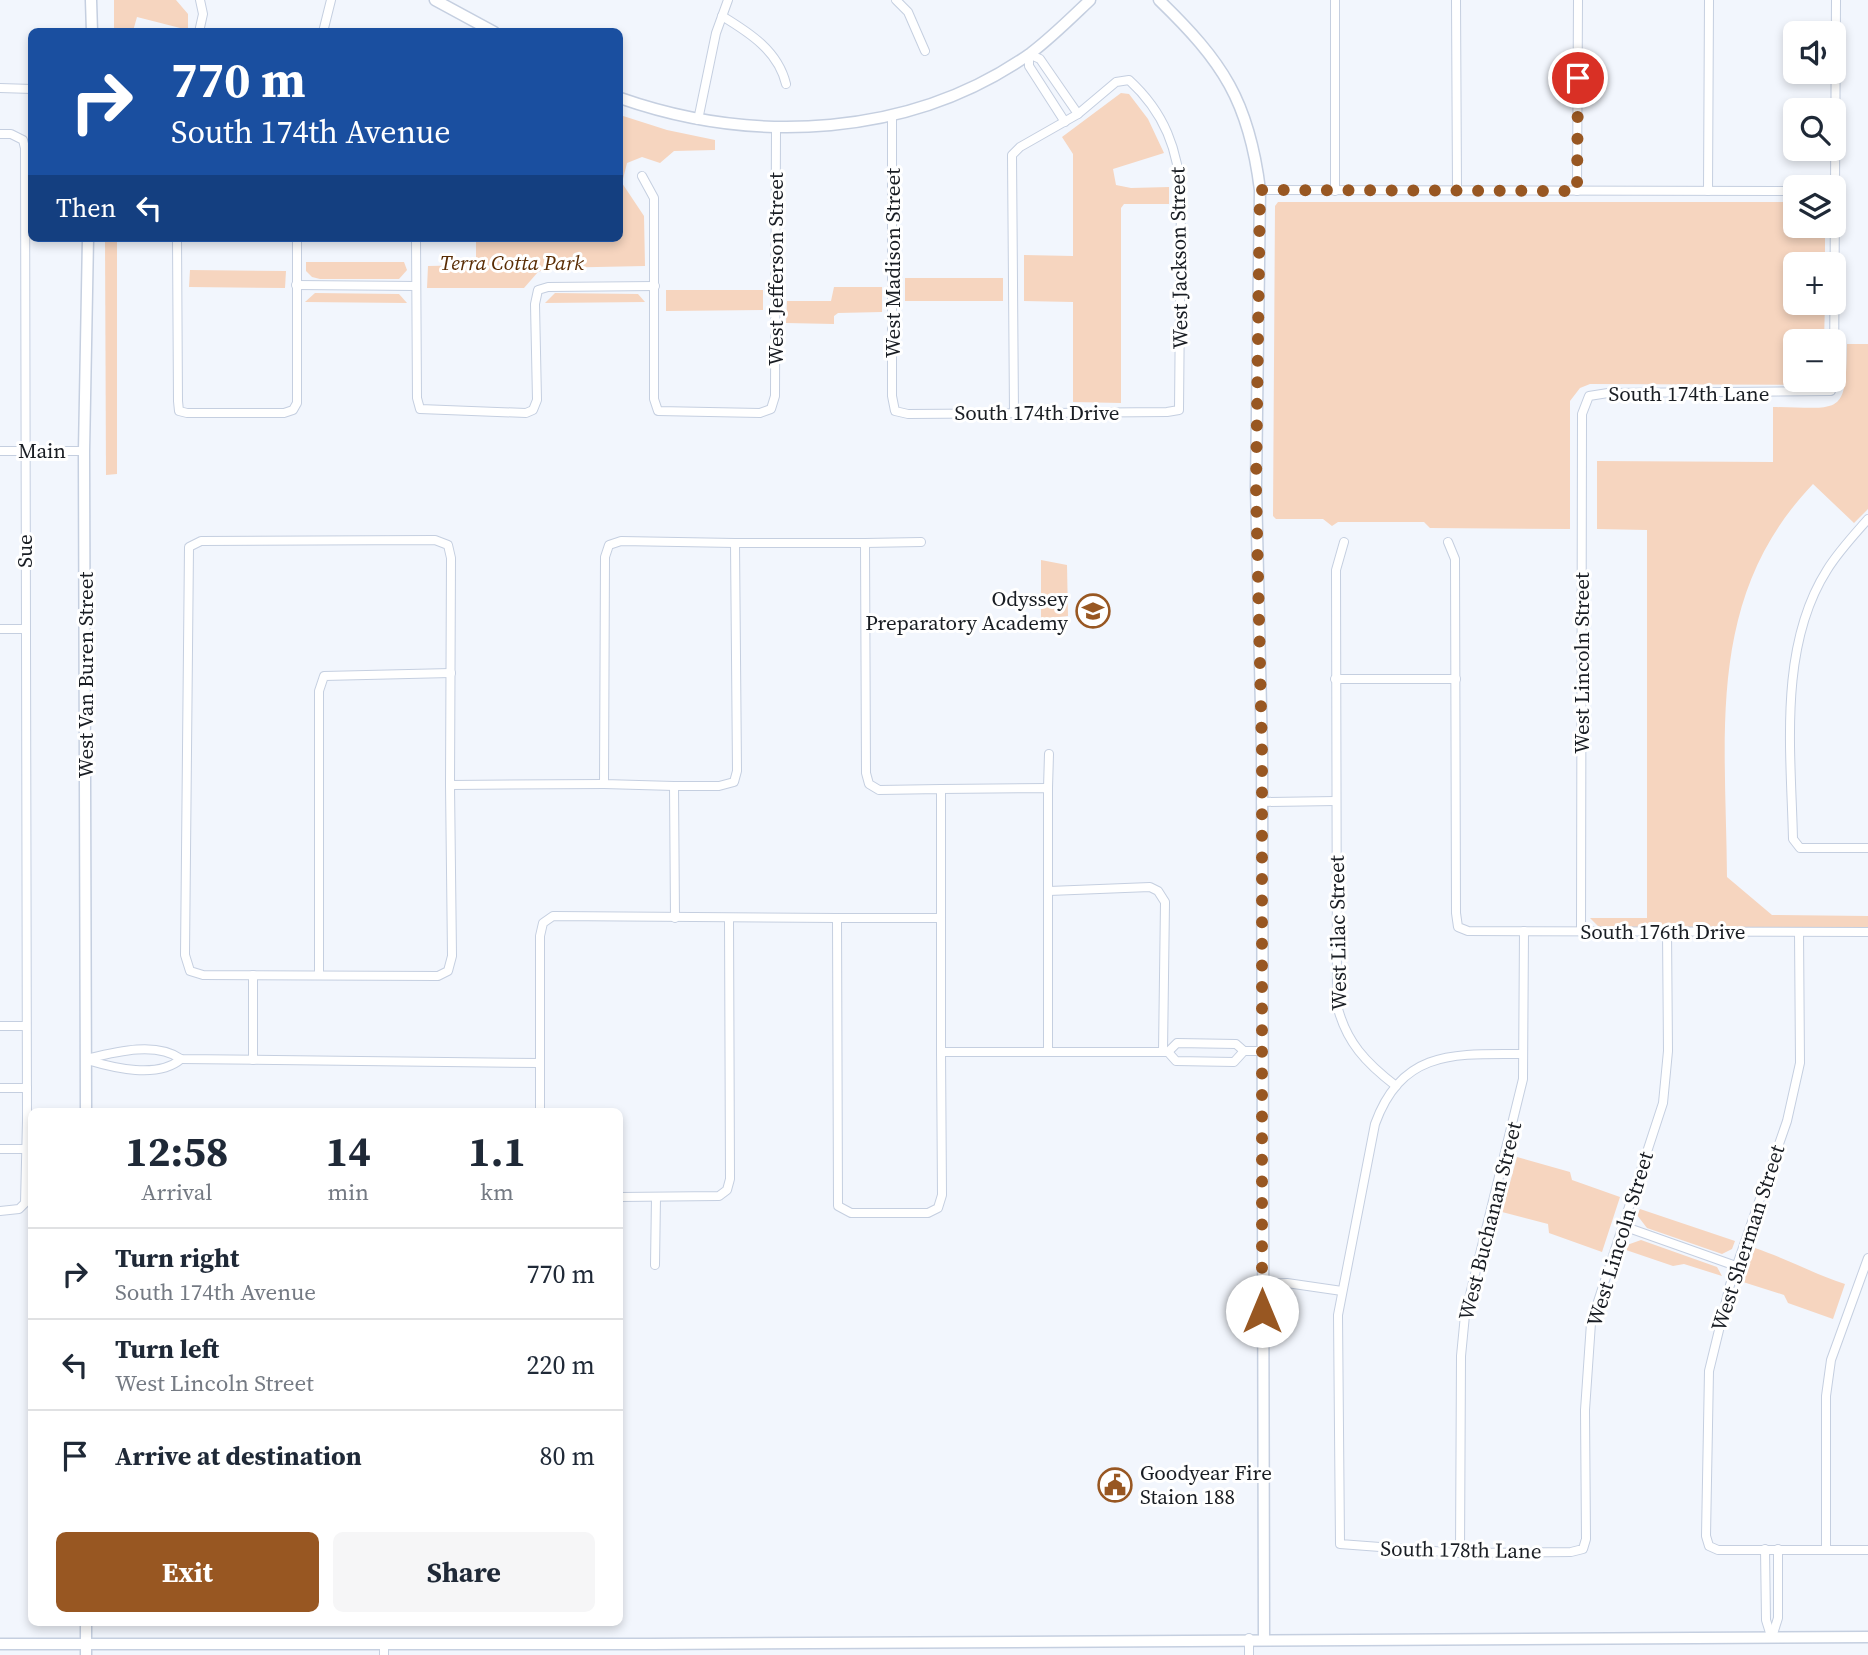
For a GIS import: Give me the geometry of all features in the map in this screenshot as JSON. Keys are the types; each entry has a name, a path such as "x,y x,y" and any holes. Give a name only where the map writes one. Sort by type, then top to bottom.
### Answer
{"main road":[{"path":"91,0 92,28"},
{"path":"435,0 477,27"},
{"path":"623,99 698,120 776,128 866,121 892,115 989,78 1029,54 1090,0"},
{"path":"1159,0 1227,77 1241,104 1254,145 1260,190 1256,486 1261,802 1264,1639"},
{"name":"West Van Buren Street","path":"86,1108 84,451 88,242"},
{"path":"86,1626 86,1649"},
{"path":"0,1644 86,1649 652,1650 1249,1638 1868,1637"}],"street":[{"path":"200,0 203,15 200,28"},
{"path":"324,28 331,0"},
{"path":"698,120 716,33 728,0"},
{"path":"895,0 908,12 925,51"},
{"path":"1335,0 1335,191"},
{"path":"1456,0 1457,191"},
{"path":"1577,191 1578,0"},
{"path":"1708,191 1709,0"},
{"path":"1835,175 1836,0"},
{"path":"722,16 743,28 773,55 782,66 786,83"},
{"path":"1014,413 1012,155 1020,147 1065,122 1078,114 1040,59 1029,54 1029,66 1065,122"},
{"name":"West Jackson Street","path":"1078,114 1116,82 1129,80 1155,106 1175,152 1180,175 1179,410"},
{"path":"0,88 28,89"},
{"name":"West Madison Street","path":"892,115 892,396 895,411"},
{"name":"West Jefferson Street","path":"655,286 654,399 658,411 760,414 771,409 775,396 776,128"},
{"name":"Sue","path":"0,134 17,136 23,140 25,148 27,1088 25,1203 19,1209 0,1211"},
{"path":"416,242 417,398 420,409 526,413 533,410 537,400 535,304 538,290 548,287 655,286 654,198 642,176"},
{"path":"1260,190 1783,191"},
{"name":"South 174th Lane","path":"1589,396 1831,391 1834,238"},
{"path":"177,242 179,411 284,413 293,410 297,403 297,242"},
{"path":"296,285 416,286"},
{"name":"West Lincoln Street","path":"1581,932 1582,414 1589,396"},
{"name":"South 174th Drive","path":"895,411 908,414 1179,410"},
{"name":"Main","path":"0,451 84,451"},
{"path":"1868,519 1827,570 1801,633 1794,663 1793,839 1800,848 1868,848"},
{"path":"435,540 447,545 451,558 451,673 452,956 448,971 438,975 203,975 190,971 185,955 189,547 201,541 435,540"},
{"path":"604,784 605,557 609,545 621,541 921,542"},
{"name":"West Lilac Street","path":"1344,542 1336,570 1337,1006 1342,1027 1354,1047 1396,1086"},
{"path":"1335,679 1456,679 1455,559 1448,542"},
{"path":"450,785 719,786 734,782 737,771 736,543"},
{"path":"865,543 866,773 869,784 880,790 1048,788"},
{"path":"0,629 25,628"},
{"path":"319,975 319,691 324,676 451,673"},
{"name":"South 176th Drive","path":"1456,679 1458,927 1468,931 1868,932"},
{"path":"1048,1052 1049,754"},
{"path":"674,786 675,918"},
{"path":"836,918 838,1206 850,1213 928,1213 938,1208 942,1195 942,789"},
{"path":"1261,802 1336,802"},
{"path":"1049,891 1150,887 1158,891 1166,902 1166,1052 1176,1061 1234,1062 1244,1051"},
{"path":"540,1108 543,923 553,916 942,918"},
{"path":"623,1197 719,1196 727,1191 730,1179 729,919"},
{"name":"West Buchanan Street","path":"1461,1553 1461,1356 1465,1315 1523,1079 1524,931"},
{"name":"West Lincoln Street","path":"1583,1549 1586,1539 1585,1397 1591,1323 1663,1103 1668,1051 1667,931"},
{"name":"West Sherman Street","path":"1765,1549 1718,1550 1709,1546 1706,1536 1709,1371 1716,1331 1787,1121 1800,1063 1799,932"},
{"path":"253,975 253,1060"},
{"path":"0,1026 25,1026"},
{"path":"941,1052 1166,1052 1177,1043 1236,1044 1244,1051 1262,1051"},
{"path":"86,1059 119,1051 170,1051 181,1059 540,1063"},
{"path":"1262,1284 1287,1283 1342,1291 1375,1124 1381,1107 1396,1086 1419,1065 1448,1055 1523,1054"},
{"path":"86,1059 117,1069 171,1068 181,1059"},
{"path":"0,1088 27,1088"},
{"path":"0,1149 27,1149"},
{"path":"655,1265 656,1196"},
{"path":"1623,1226 1737,1266"},
{"path":"1826,1550 1826,1396 1831,1360 1868,1258"},
{"name":"South 178th Lane","path":"1342,1291 1338,1329 1340,1545 1461,1553 1571,1552 1583,1549"},
{"path":"1772,1637 1766,1620 1765,1549 1868,1550"},
{"path":"1772,1637 1779,1618 1778,1549"},
{"path":"1249,1638 1249,1655"}],"green space":[{"path":"114,0 176,0 188,14 188,28 137,17 134,28 114,28"},
{"path":"1121,93 1129,94 1148,119 1164,153 1113,169 1116,185 1131,188 1169,187 1169,204 1124,204 1121,208 1121,403 1073,402 1073,302 1024,301 1024,255 1073,256 1073,154 1062,137"},
{"name":"Terra Cotta Park","path":"623,116 667,130 715,140 715,150 674,151 660,163 642,157 627,163 623,179"},
{"name":"Terra Cotta Park","path":"623,184 644,216 645,266 549,268 538,272 524,288 427,288 428,266 476,265 476,242 623,242"},
{"path":"1278,202 1783,202 1783,238 1825,238 1825,252 1783,252 1783,315 1825,315 1824,329 1783,329 1783,385 1590,384 1580,388 1570,401 1570,529 1430,528 1424,522 1338,522 1332,526 1323,519 1276,519 1273,516 1275,206"},
{"path":"105,242 117,242 117,474 106,475"},
{"path":"306,262 404,262 407,270 399,279 320,279 312,277 306,271"},
{"path":"190,270 286,271 285,288 189,287"},
{"path":"905,278 1003,278 1003,301 905,301"},
{"path":"834,287 882,287 882,312 838,313 834,316 834,324 786,323 787,301 831,301"},
{"path":"666,290 763,290 763,310 666,311"},
{"path":"315,293 399,294 407,303 305,302"},
{"path":"555,293 638,294 645,302 545,303"},
{"path":"1847,344 1868,344 1868,509 1854,523 1813,484 1778,527 1754,573 1738,620 1729,669 1725,719 1727,877 1772,915 1868,916 1868,927 1599,927 1590,918 1647,918 1647,530 1597,529 1597,461 1773,462 1773,407 1814,408 1836,403 1842,392 1846,392"},
{"path":"1041,560 1067,565 1068,616 1041,619"},
{"path":"1517,1157 1570,1172 1572,1180 1620,1197 1602,1252 1549,1233 1548,1224 1502,1212"},
{"path":"1640,1209 1735,1241 1732,1249 1722,1254 1647,1228 1637,1215"},
{"path":"1641,1240 1717,1267 1722,1276 1684,1264 1673,1266 1626,1250 1627,1245"},
{"path":"1755,1248 1845,1284 1833,1319 1788,1303 1784,1295 1743,1282"}],"place":[{"name":"Odyssey Preparatory Academy","path":"1093,611"},
{"name":"Goodyear Fire Staion 188","path":"1115,1485"}],"route":[{"path":"1262,1311 1262,753 1256,486 1260,190 1577,191 1578,78"}]}
